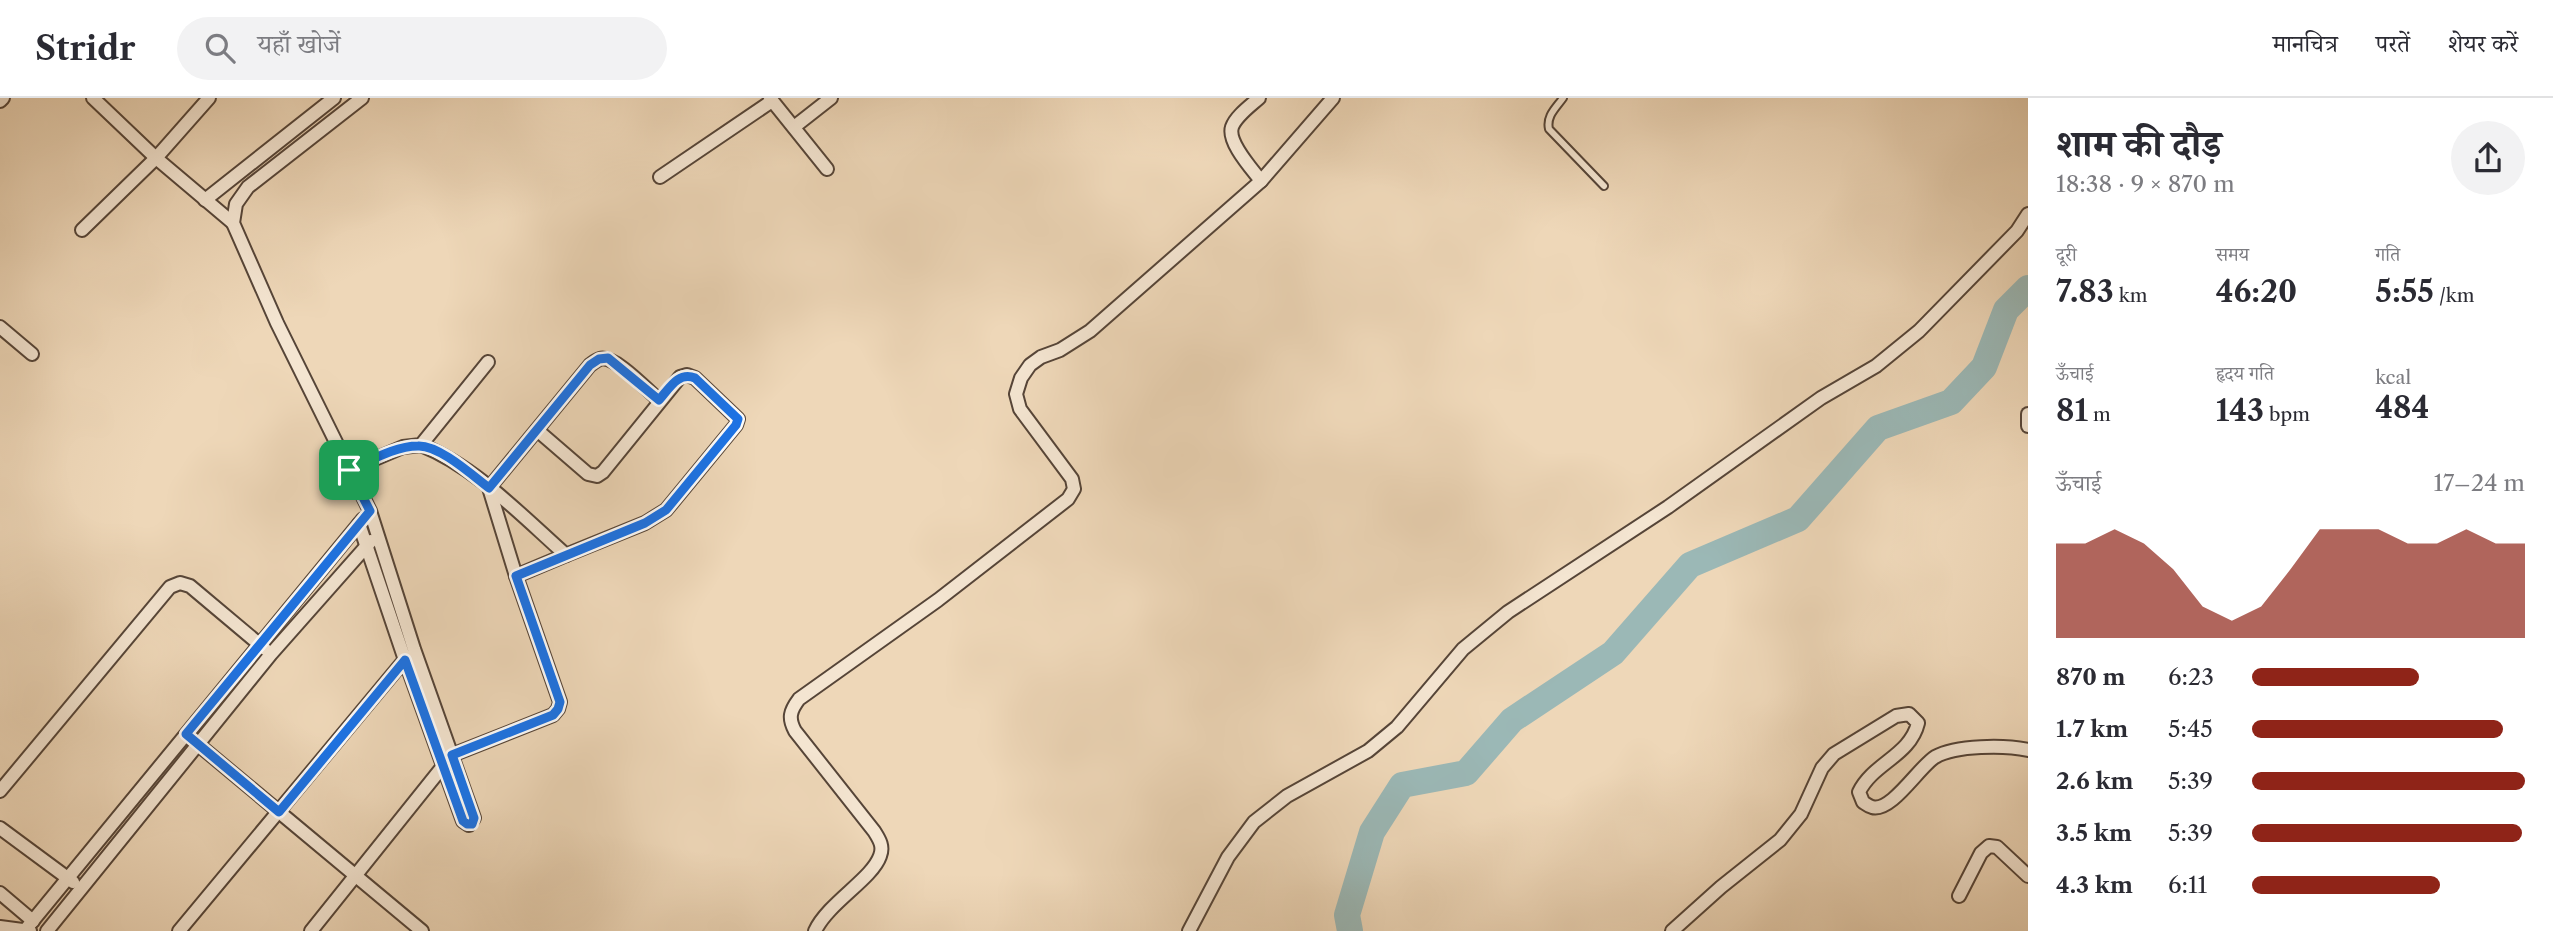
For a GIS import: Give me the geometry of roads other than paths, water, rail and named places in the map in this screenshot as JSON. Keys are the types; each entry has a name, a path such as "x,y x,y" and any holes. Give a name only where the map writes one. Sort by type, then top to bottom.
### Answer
{"street":[{"path":"93,98 156,158 233,223 277,323 370,511 414,649 474,818 472,824 463,821 442,767 359,524"},
{"path":"82,230 156,158 209,98"},
{"path":"205,201 334,98"},
{"path":"233,223 236,204 248,187 362,98"},
{"path":"794,127 831,98"},
{"path":"1259,98 1231,128 1231,137 1261,181"},
{"path":"815,931 819,922 845,894 873,869 881,856 882,844 795,731 790,721 792,709 799,699 939,600 1068,499 1074,489 1072,480 1020,409 1016,394 1021,378 1030,365 1060,351 1090,331 1261,181 1333,98"},
{"path":"660,177 771,99 827,169"},
{"path":"1189,931 1228,857 1254,822 1287,796 1368,751 1397,727 1463,649 1508,612 1668,508 1821,398 1876,366 1919,331 2017,231 2028,214"},
{"path":"0,327 32,354"},
{"path":"489,488 590,365 599,359 608,358 617,363 659,400"},
{"path":"421,445 488,362"},
{"path":"516,576 645,523 666,510 736,425 738,419 695,378 687,375 680,377 603,472 597,475 588,474 537,430"},
{"path":"2028,414 2028,425"},
{"path":"349,470 403,447 421,445 439,453 489,488 566,555"},
{"path":"311,931 452,755 553,715 558,709 560,702 489,488"},
{"path":"30,927 370,511"},
{"path":"47,931 271,654 377,534"},
{"path":"0,791 170,587 180,583 190,586 271,654"},
{"path":"179,931 414,649"},
{"path":"1672,931 1780,840 1801,814 1822,768 1834,754 1896,716 1909,714 1918,723 1915,736 1864,782 1859,792 1863,802 1872,808 1892,801 1936,757 1954,751 1980,748 2012,747 2028,750"},
{"path":"186,734 422,931"},
{"path":"0,828 82,889"},
{"path":"1959,896 1981,853 1989,846 1997,847 2028,876"},
{"path":"0,894 30,927"},
{"path":"0,927 30,927"}],"lane":[{"path":"1563,98 1547,122 1549,129 1604,186"}],"waterway":[{"path":"1350,931 1347,915 1372,832 1402,785 1466,773 1512,720 1613,653 1690,565 1798,519 1878,428 1951,402 1984,367 2006,310 2028,288"}]}
